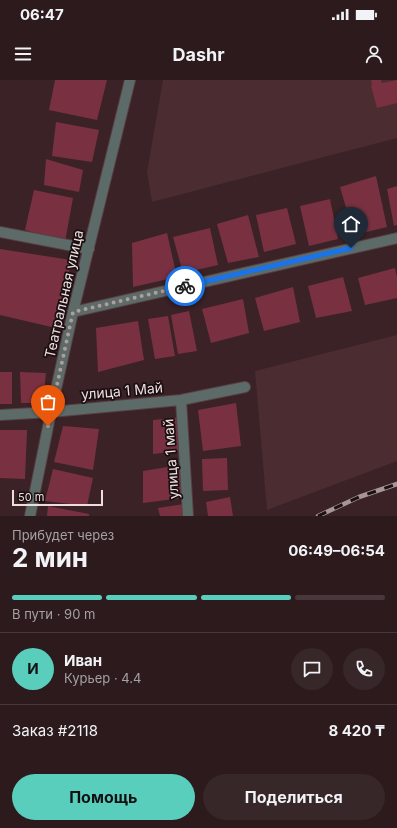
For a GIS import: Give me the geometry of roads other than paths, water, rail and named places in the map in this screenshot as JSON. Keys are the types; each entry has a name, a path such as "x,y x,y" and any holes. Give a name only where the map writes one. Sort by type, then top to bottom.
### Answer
{"street":[{"name":"Театральная улица","path":"30,516 73,312 130,80"},
{"path":"0,232 89,249"},
{"path":"73,312 397,238"},
{"name":"улица 1 Май","path":"0,415 51,412 181,400 245,387"},
{"name":"улица 1 май","path":"181,400 188,516"}],"railway":[{"path":"318,516 359,497 397,484"}]}
